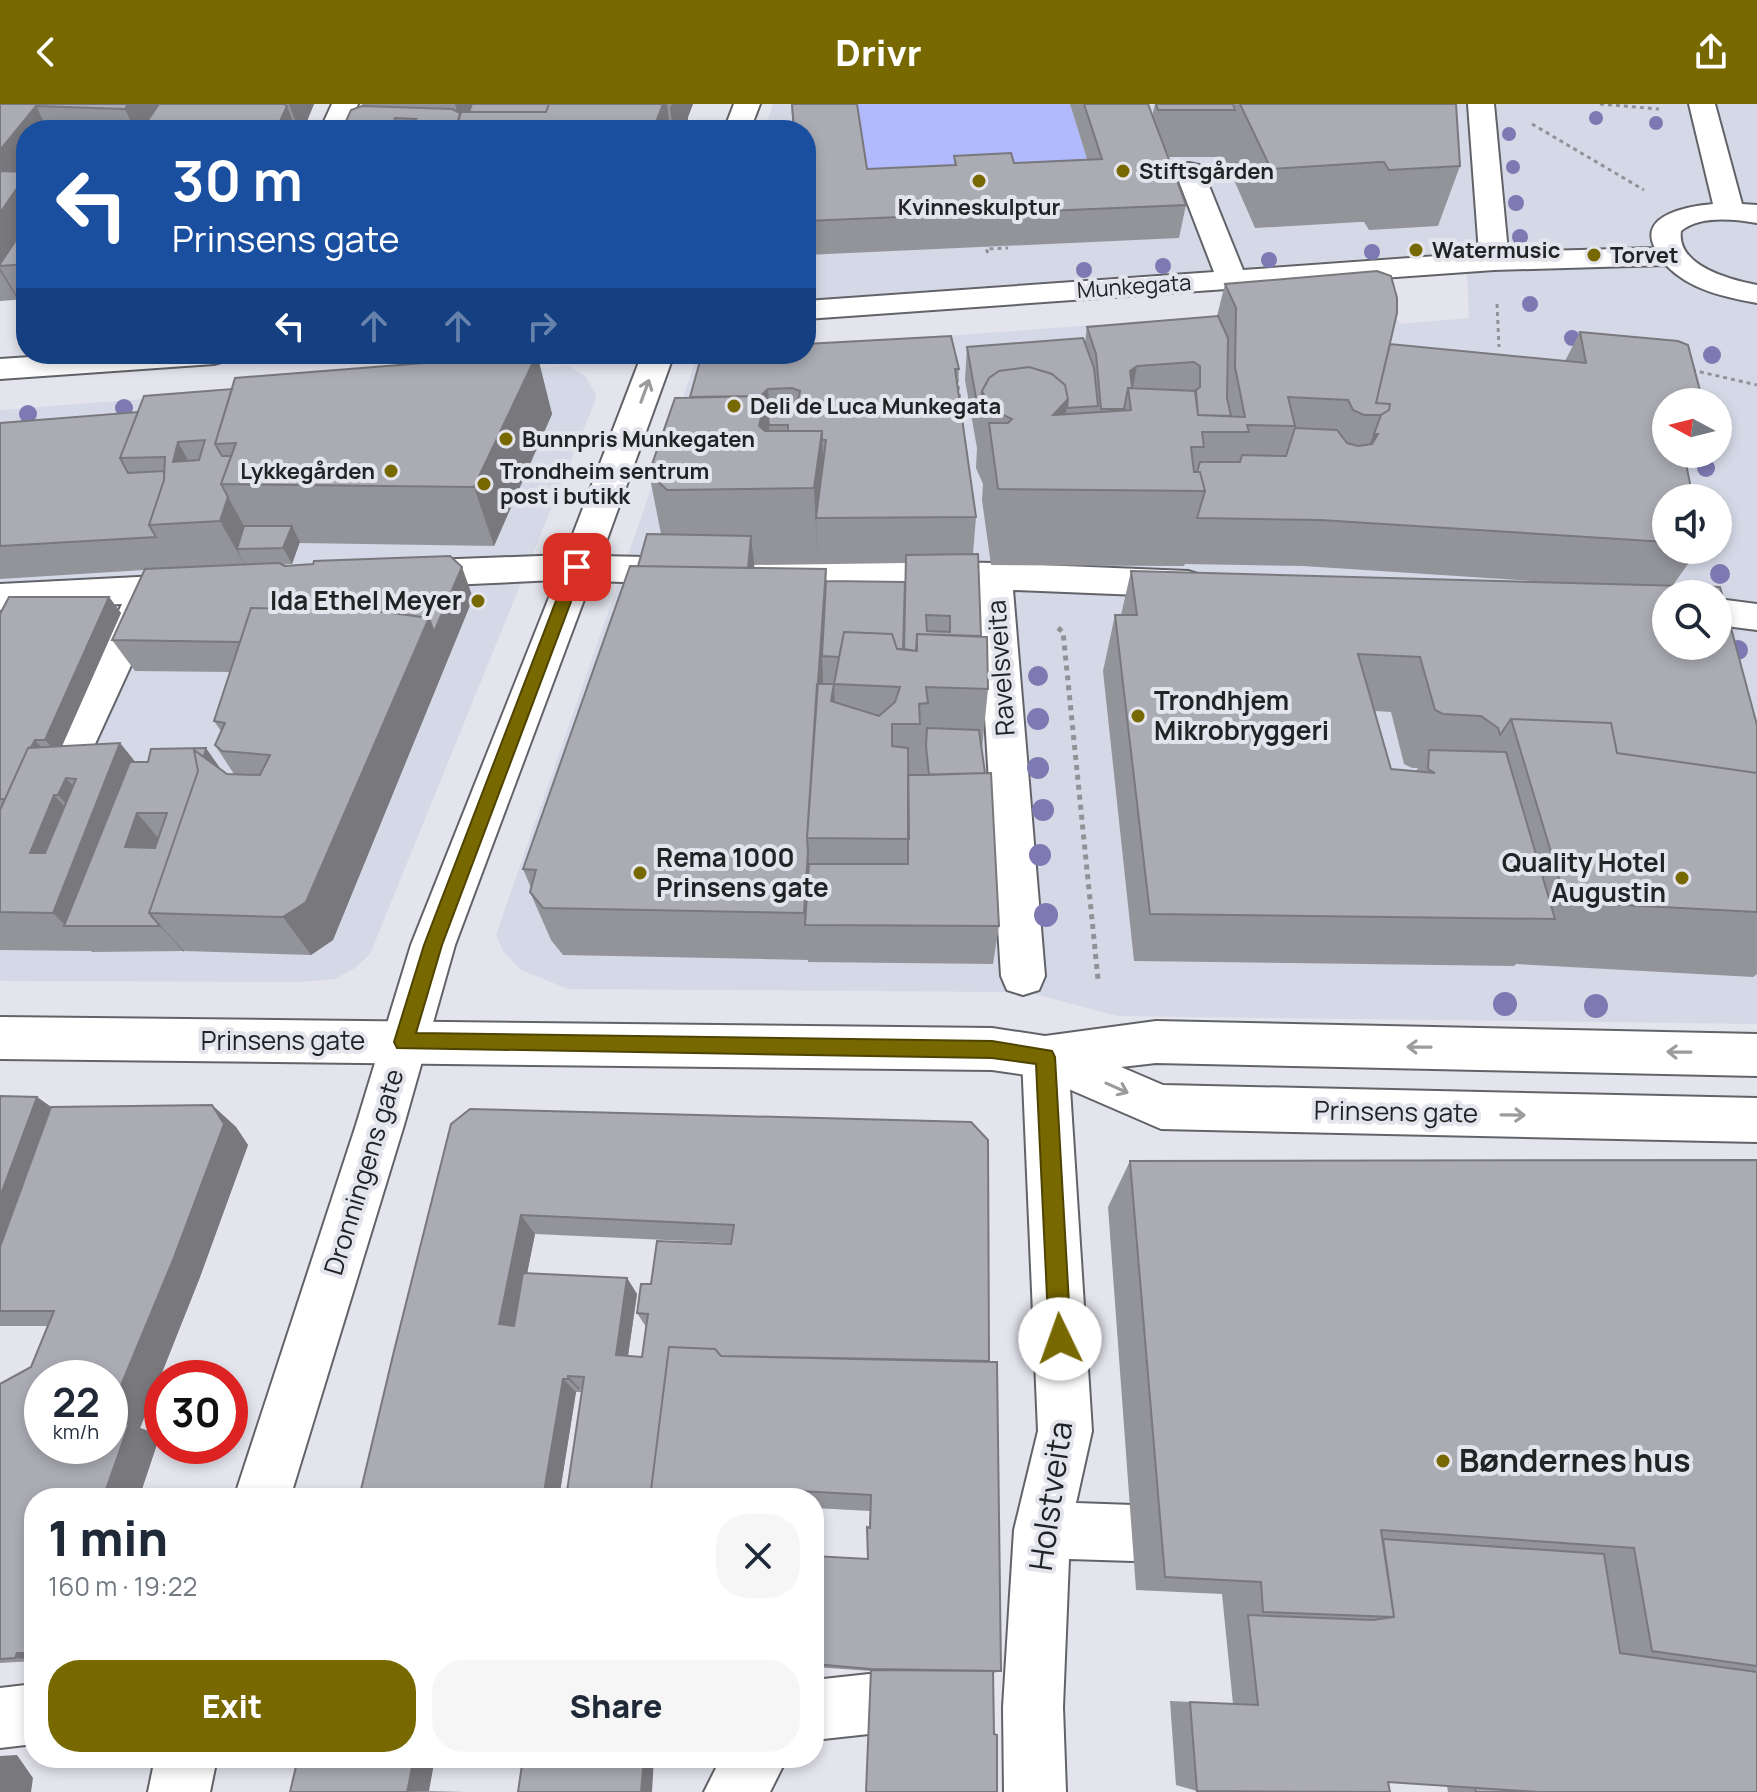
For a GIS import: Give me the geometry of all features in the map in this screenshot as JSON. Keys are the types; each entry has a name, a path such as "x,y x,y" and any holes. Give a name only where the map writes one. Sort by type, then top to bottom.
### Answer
{"street":[{"path":"1481,104 1494,261 1674,256"},
{"path":"1702,104 1743,212 1686,215 1674,222 1668,232 1667,243 1674,256 1688,269 1709,281 1757,294"},
{"path":"1189,171 1232,279"},
{"name":"Munkegata","path":"816,309 1494,261"},
{"path":"0,369 71,364"},
{"name":"Dronningens gate","path":"265,1488 433,945 655,364"},
{"path":"378,576 577,567 994,576 1218,585"},
{"name":"Ravelsveita","path":"994,576 1023,976"},
{"path":"0,597 224,585"},
{"path":"0,906 147,589"},
{"path":"1732,614 1757,617"},
{"name":"Prinsens gate","path":"0,1038 978,1049 1045,1057 1156,1042 1757,1055"},
{"name":"Prinsens gate","path":"1045,1057 1161,1107 1757,1120"},
{"name":"Holstveita","path":"1035,1792 1011,1706 1042,1530 1065,1431 1045,1057"},
{"path":"1042,1530 1133,1533"},
{"path":"0,1718 24,1715"},
{"path":"179,1792 184,1768"},
{"path":"735,1792 750,1768"}],"path":[{"path":"1525,120 1686,215"},
{"path":"994,246 1008,248"},
{"path":"955,365 963,426"},
{"path":"1688,369 1757,385"},
{"path":"994,576 1063,632 1098,979"}],"shaded area":[{"path":"773,104 1757,104 1757,1024 1117,1016 1035,994 1009,992 568,989 521,970 503,951 496,935 695,364 816,364 816,345 1388,304 1400,324 1469,318 1467,274 1459,252 816,298 816,120 767,120"},
{"path":"851,104 1070,104 1097,192 867,202"},
{"path":"568,366 585,376 596,394 595,401 370,954 355,968 335,979 299,982 0,981 0,906 147,590 0,597 0,410"}],"building":[{"path":"0,104 128,104 125,109 36,106 25,120 16,120 16,130 0,150"},
{"path":"159,104 287,106 281,120 148,120"},
{"path":"472,104 549,104 546,112 469,112"},
{"path":"549,104 663,104 657,120 459,120 461,112 546,112"},
{"path":"792,104 857,104 867,169 956,165 954,156 1011,153 1014,163 1102,159 1084,104 1148,104 1186,205 816,221 816,120 793,120"},
{"path":"1156,104 1233,104 1235,110 1158,110"},
{"path":"1240,104 1456,104 1460,166 1389,170 1384,162 1380,162 1271,169"},
{"path":"362,106 452,109 460,113 458,120 346,120 351,110"},
{"path":"0,171 16,172 16,190 0,213"},
{"path":"16,240 16,265 0,264"},
{"path":"1377,271 1391,276 1397,298 1397,313 1376,403 1390,404 1389,410 1381,415 1364,415 1353,410 1348,400 1288,397 1295,426 1247,425 1249,432 1202,432 1204,447 1191,447 1194,472 1200,472 1205,491 998,489 989,423 1008,423 1012,419 991,409 982,391 989,378 999,371 1029,367 1052,374 1065,385 1068,399 1053,415 1131,410 1128,388 1196,391 1198,415 1245,417 1235,367 1236,308 1225,284"},
{"path":"1218,316 1228,338 1227,398 1231,416 1198,415 1195,391 1200,387 1200,366 1194,362 1137,366 1130,371 1132,388 1128,388 1124,409 1101,409 1096,354 1087,327"},
{"path":"1580,332 1678,341 1688,345 1699,388 1652,388 1652,468 1687,468 1690,484 1652,484 1652,541 1320,520 1197,518 1205,491 1200,472 1197,472 1200,462 1240,462 1242,455 1286,456 1295,428 1337,430 1347,443 1358,446 1372,444 1378,434 1374,434 1381,415 1389,410 1390,404 1376,403 1390,344 1586,363"},
{"path":"951,336 959,369 955,369 976,517 816,518 826,440 822,440 822,431 788,431 788,425 769,425 767,408 791,410 797,405 800,391 792,388 768,389 760,396 690,397 699,364 816,364 816,343"},
{"path":"1083,338 1094,368 1098,406 1067,408 1065,385 1052,374 1029,367 999,371 989,378 982,391 979,415 967,347"},
{"path":"411,364 532,364 474,487 221,484 236,443 215,444 235,378"},
{"path":"232,389 215,444 222,456 231,456 221,484 228,497 220,521 149,525 164,480 165,457 120,458 144,396","holes":["205,440 199,460 173,462 178,442"]},
{"path":"766,396 759,426 765,431 822,431 814,488 667,490 649,473 675,398"},
{"path":"138,412 120,458 128,473 164,471 164,480 149,525 156,537 0,546 0,423"},
{"path":"244,526 292,526 283,548 237,549"},
{"path":"647,534 751,536 748,568 638,566"},
{"path":"978,554 981,636 917,634 916,651 904,649 906,555","holes":["926,615 950,616 950,632 927,631"]},
{"path":"450,556 462,567 434,632 429,618 385,612 251,608 240,642 112,640 145,569 279,563 285,566 313,564 314,561"},
{"path":"630,566 826,569 804,913 543,908 530,892 536,870 523,869"},
{"path":"1131,571 1652,585 1652,660 1732,660 1732,632 1757,725 1757,773 1617,753 1611,723 1511,719 1500,735 1498,728 1481,716 1443,714 1435,710 1420,657 1358,654 1391,769 1435,773 1428,769 1429,750 1506,752 1555,919 1150,914 1115,615 1137,615"},
{"path":"826,581 905,582 903,649 897,649 892,634 844,632 839,657 822,656"},
{"path":"9,597 109,597 45,740 35,740 28,748 5,799 0,799 0,614"},
{"path":"251,608 385,612 429,618 306,902 283,917 149,913 198,771 194,750 227,774 260,775 270,755 222,751 215,745 225,723 214,721"},
{"path":"844,632 892,634 897,649 917,651 917,634 987,637 988,689 926,687 928,703 919,704 920,724 892,724 892,746 908,748 909,839 807,838 817,684 834,684","holes":["834,684 900,687 895,702 879,716 831,701"]},
{"path":"1511,719 1611,723 1617,753 1757,773 1757,912 1566,902"},
{"path":"927,728 979,730 985,773 929,775"},
{"path":"120,743 53,913 0,912 0,810 28,748","holes":["66,778 76,779 45,853 30,853 54,795 58,795"]},
{"path":"206,748 204,757 194,750 198,771 149,913 160,926 64,926 130,762 148,762 151,749","holes":["137,813 167,813 155,848 125,847"]},
{"path":"991,773 999,926 805,925 809,864 908,864 908,775"},
{"path":"0,1096 37,1097 0,1197"},
{"path":"212,1105 224,1124 128,1369 128,1360 34,1360 54,1311 0,1311 0,1247 51,1107"},
{"path":"470,1109 971,1122 988,1140 989,1361 721,1356 715,1349 669,1347 651,1488 567,1488 584,1377 568,1376 568,1379 563,1379 545,1488 361,1488 451,1124","holes":["521,1215 734,1225 731,1244 657,1241 651,1284 641,1284 637,1313 648,1314 642,1357 616,1355 627,1278 523,1273 514,1326 499,1324"]},
{"name":"Bøndernes hus","path":"1757,1160 1757,1666 1652,1651 1634,1548 1381,1530 1394,1617 1263,1612 1261,1582 1165,1577 1130,1161"},
{"path":"669,1347 715,1349 721,1356 997,1362 1001,1671 871,1669 824,1665 824,1557 868,1559 867,1527 870,1528 871,1495 824,1492 824,1488 651,1488"},
{"path":"24,1371 24,1464 115,1464 107,1488 24,1488 24,1653 17,1653 15,1658 0,1659 0,1384"},
{"path":"1383,1539 1604,1554 1620,1653 1757,1672 1757,1792 1539,1792 1388,1782 1390,1792 1197,1791 1190,1702 1258,1705 1248,1615 1373,1620 1394,1617"},
{"path":"871,1670 993,1671 997,1792 866,1792"},
{"path":"296,1768 412,1768 407,1792 290,1792"},
{"path":"522,1768 643,1768 641,1792 518,1792"},
{"path":"1475,1788 1537,1792 1476,1792"}],"place":[{"name":"Stiftsgården","path":"1123,171"},
{"name":"Kvinneskulptur","path":"979,181"},
{"name":"Watermusic","path":"1416,250"},
{"name":"Torvet","path":"1594,255"},
{"name":"Deli de Luca Munkegata","path":"734,406"},
{"name":"Bunnpris Munkegaten","path":"506,439"},
{"name":"Lykkegården","path":"391,471"},
{"name":"Trondheim sentrum post i butikk","path":"484,484"},
{"name":"Ida Ethel Meyer","path":"478,601"},
{"name":"Trondhjem Mikrobryggeri","path":"1138,716"},
{"name":"Rema 1000 Prinsens gate","path":"640,873"},
{"name":"Quality Hotel Augustin","path":"1682,878"},
{"name":"Bøndernes hus","path":"1443,1461"}],"route":[{"path":"577,567 433,945 404,1042 992,1049 1045,1057 1060,1339"}]}
